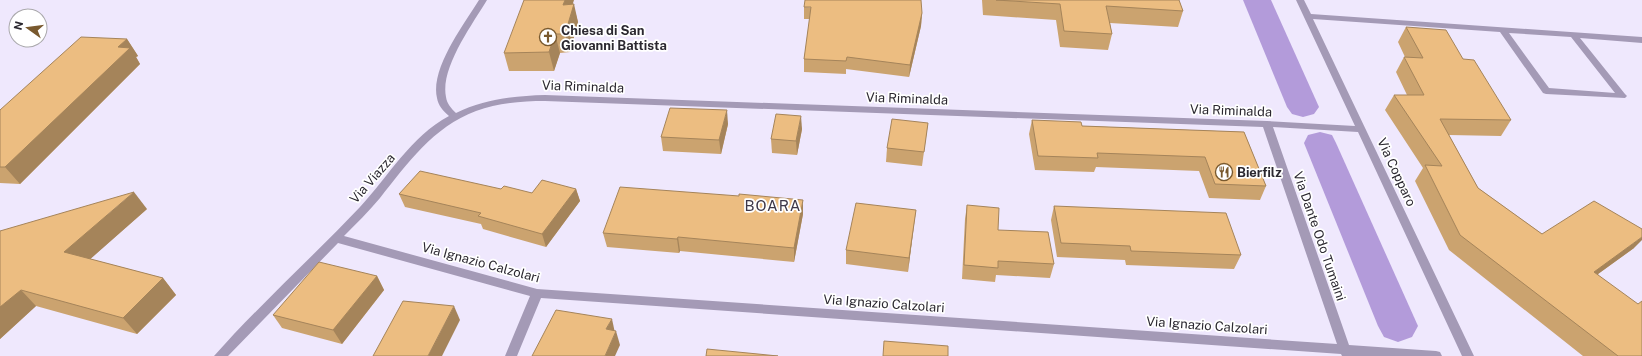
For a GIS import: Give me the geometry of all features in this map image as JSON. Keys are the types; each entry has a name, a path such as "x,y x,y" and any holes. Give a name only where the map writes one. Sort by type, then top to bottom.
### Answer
{"street":[{"path":"455,117 445,107 440,96 440,83 444,69 483,0"},
{"name":"Via Copparo","path":"1300,0 1468,356"},
{"path":"1308,16 1642,40"},
{"path":"1504,30 1546,91 1622,96 1573,35"},
{"name":"Via Riminalda","path":"455,117 486,104 523,98 545,98 1267,124 1361,130"},
{"name":"Via Viazza","path":"220,356 373,199 417,146 432,131 455,117"},
{"name":"Via Dante Odo Tumaini","path":"1267,124 1346,352"},
{"name":"Via Ignazio Calzolari","path":"336,238 537,293 1346,352 1436,356"},
{"path":"511,356 537,293"}],"building":[{"path":"524,0 565,0 563,5 574,4 565,34 555,34 549,52 504,53"},
{"path":"805,0 921,0 922,13 910,65 847,57 846,61 804,59 811,7 804,7"},
{"path":"996,0 1179,0 1183,11 1106,6 1112,34 1064,31 1060,4"},
{"path":"1406,27 1446,30 1463,59 1474,60 1511,120 1440,119 1478,188 1542,234 1594,201 1642,229 1642,237 1594,272 1638,304 1642,301 1642,356 1618,356 1460,235 1425,165 1442,166 1394,95 1424,95 1404,57 1423,58"},
{"path":"81,37 127,39 118,47 130,48 5,167 0,167 0,110"},
{"path":"670,108 727,110 719,140 661,137"},
{"path":"776,114 801,116 796,141 771,139"},
{"path":"892,119 928,123 924,152 887,148"},
{"path":"1032,120 1081,122 1082,126 1244,132 1266,186 1215,184 1205,157 1097,153 1098,158 1038,156"},
{"path":"420,171 501,189 504,186 532,193 542,180 576,189 542,234 478,216 481,213 399,194"},
{"path":"620,187 739,196 739,194 803,200 794,248 678,237 677,239 603,233"},
{"path":"134,192 64,252 163,278 123,318 21,290 0,307 0,231"},
{"path":"856,203 916,210 909,258 846,250"},
{"path":"967,205 999,208 998,230 1048,232 1054,264 998,261 998,268 964,265"},
{"path":"1054,206 1226,213 1241,255 1131,251 1130,246 1061,243"},
{"path":"319,262 377,276 333,330 273,315"},
{"path":"403,301 454,306 428,356 373,356"},
{"path":"556,310 612,319 606,329 616,331 605,356 532,356"},
{"path":"884,341 948,346 948,356 883,356"},
{"path":"707,349 778,356 706,356"}],"waterway":[{"path":"1257,0 1303,107"},
{"path":"1320,143 1398,326"}],"place":[{"name":"Chiesa di San Giovanni Battista","path":"548,37"},
{"name":"Bierfilz","path":"1224,172"}],"district":[{"name":"BOARA","path":"773,206"}]}
